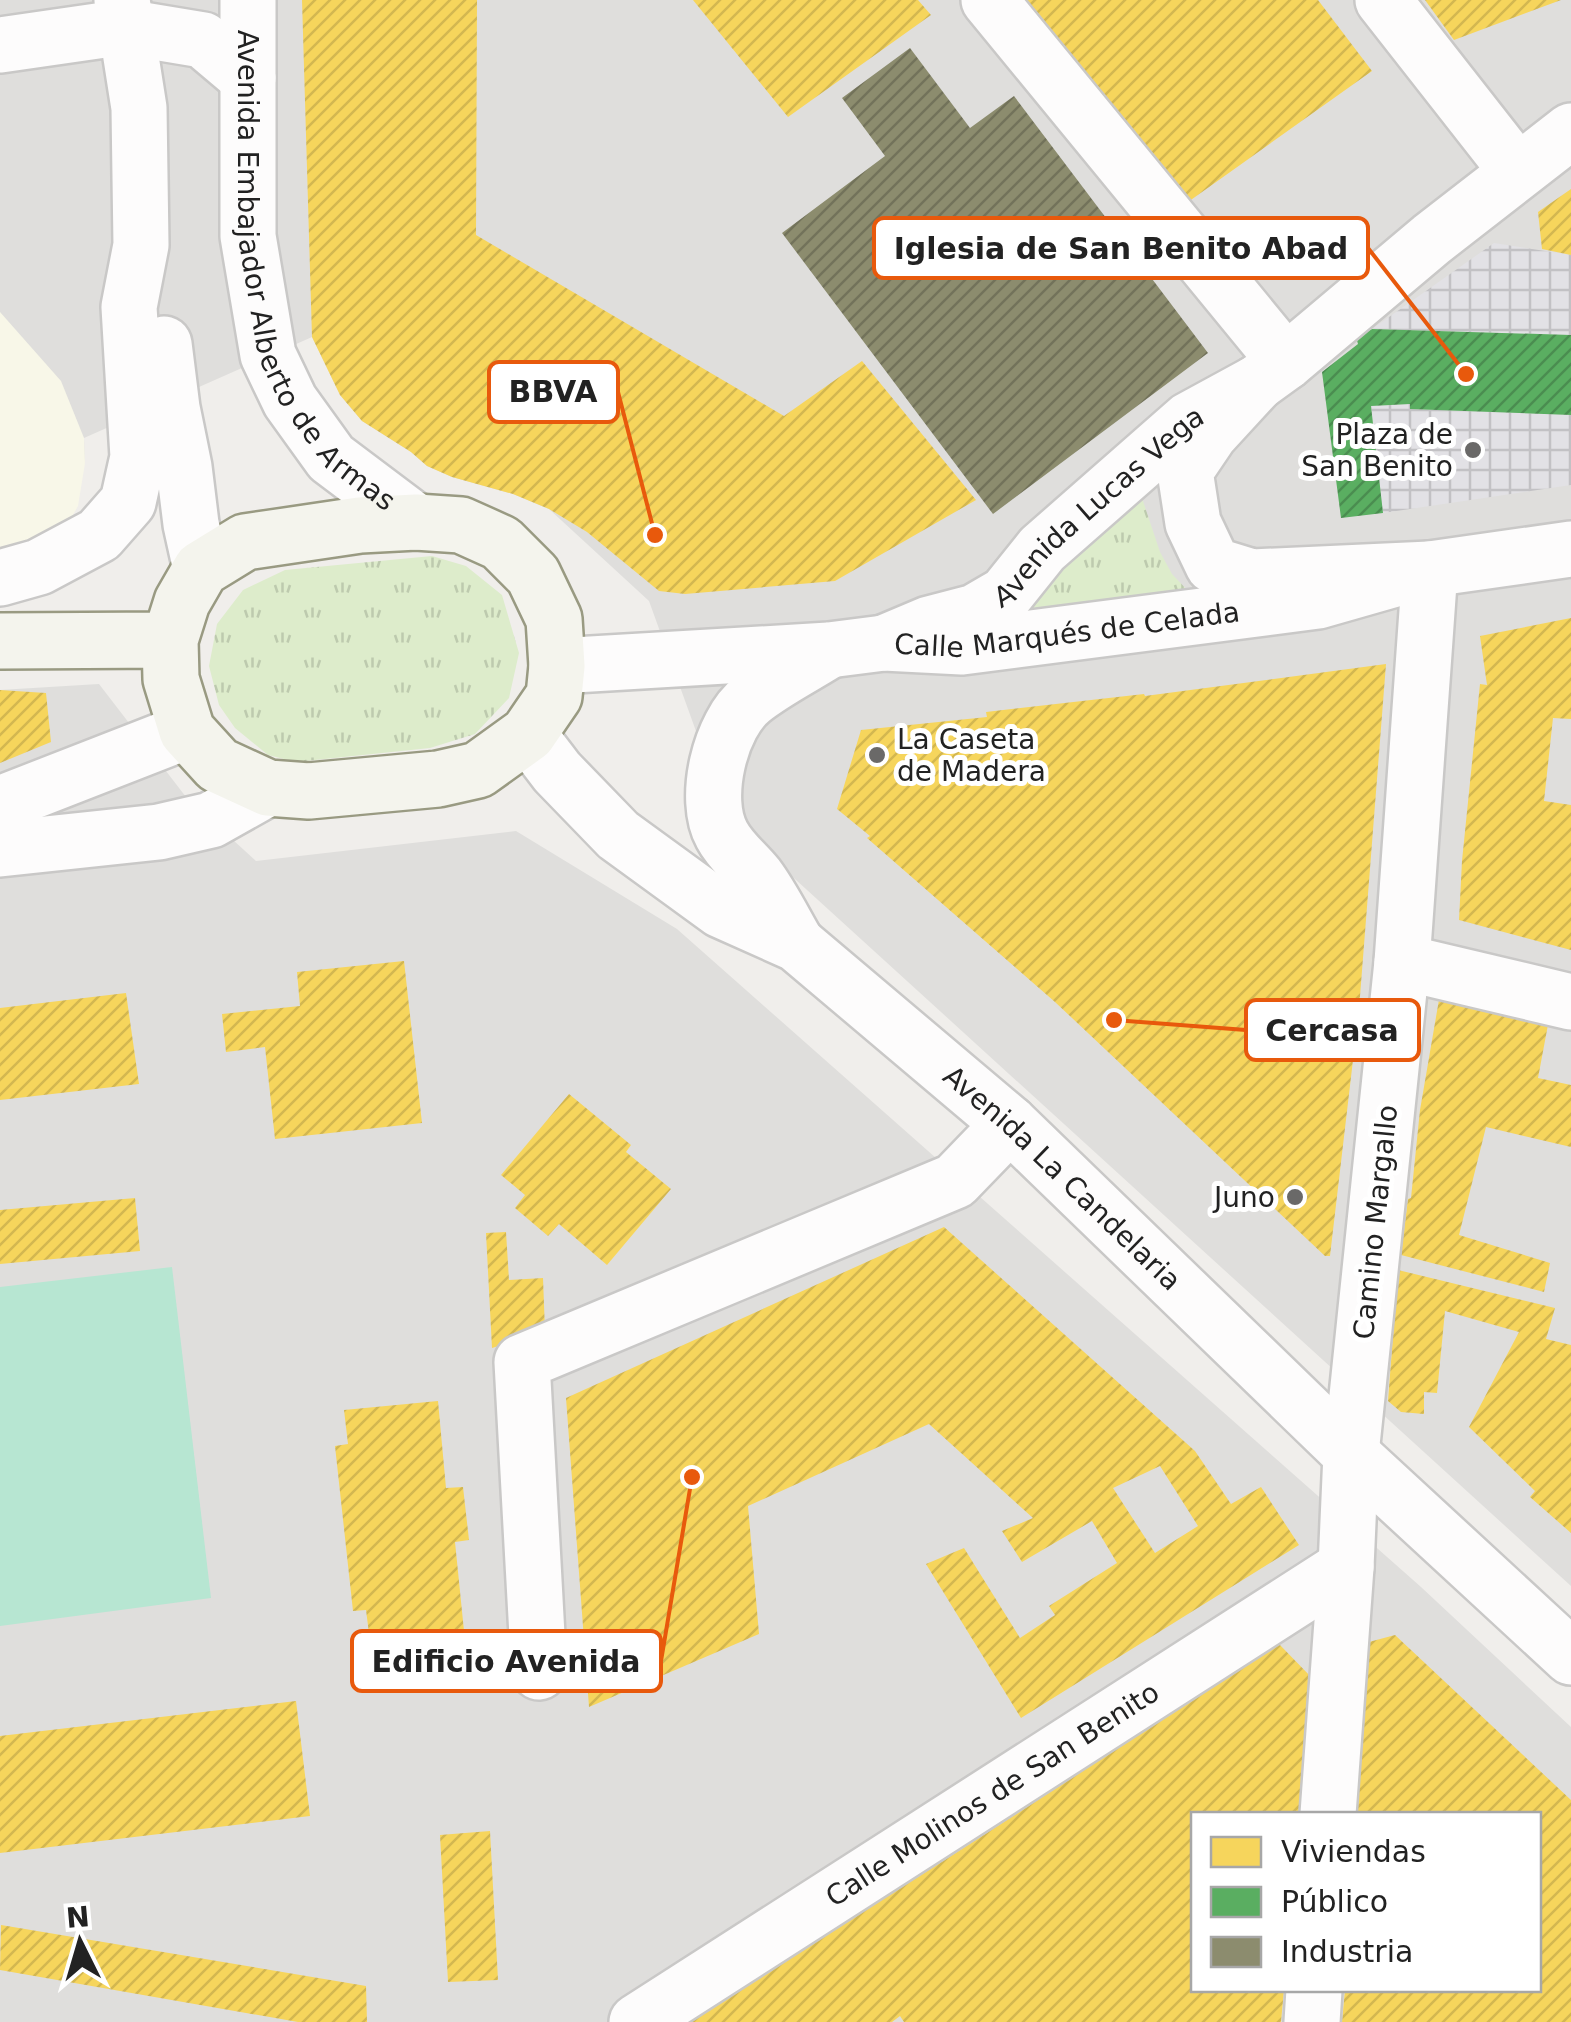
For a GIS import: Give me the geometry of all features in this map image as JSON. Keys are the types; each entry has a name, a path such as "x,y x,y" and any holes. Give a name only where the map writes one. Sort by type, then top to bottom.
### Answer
{"main road":[{"path":"416,522 462,525 501,543 532,575 554,619 557,666 554,696 528,734 478,770 438,779 324,790 268,788 218,765 187,730 171,679 170,640 182,602 202,569 244,542 416,522"},
{"path":"0,640 170,640"}],"street":[{"name":"Avenida Embajador Alberto de Armas","path":"248,0 248,236 268,355 290,401 331,458 416,522"},
{"path":"989,0 1272,372"},
{"path":"1383,0 1517,171"},
{"path":"0,45 124,14 203,40 248,78"},
{"path":"0,578 38,567 99,535 128,502 138,457 129,307 142,245 139,108 124,14"},
{"name":"Avenida Lucas Vega","path":"1430,570 1252,577 1214,565 1192,523 1184,471 1210,434 1272,372 1571,130"},
{"path":"142,245 163,302 164,354 191,524 202,569"},
{"name":"Avenida Lucas Vega","path":"884,644 929,624 975,612 1006,594 1042,549 1189,420 1272,372"},
{"name":"Calle Marqués de Celada","path":"557,666 884,644 962,647 1318,600 1430,570 1571,548"},
{"name":"Camino Margallo","path":"1328,1812 1351,1454 1402,962 1430,570"},
{"path":"797,944 756,876 734,854 719,830 712,792 721,750 749,701 830,650"},
{"path":"0,804 187,730"},
{"name":"Avenida La Candelaria","path":"528,734 557,772 618,835 721,910 797,944 1010,1124 1351,1454 1571,1656"},
{"path":"0,849 158,832 212,820 268,788"},
{"path":"1402,962 1571,1002"},
{"path":"540,1672 522,1362 955,1181 1010,1124"},
{"name":"Calle Molinos de San Benito","path":"637,2022 1346,1568"},
{"path":"1312,2022 1314,1992"}],"shaded area":[{"path":"0,0 1571,0 1571,1586 727,817 649,601 549,509 427,466 362,421 340,395 312,337 84,438 85,463 0,564"},
{"path":"1494,243 1571,255 1571,335 1372,329"},
{"path":"0,312 61,381 84,438 85,463 78,506 59,540 0,567"},
{"name":"Plaza de San Benito","path":"1410,404 1410,409 1571,415 1571,485 1383,513 1371,406"},
{"path":"99,684 186,797 256,861 516,831 677,929 1421,1587 1571,1727 1571,2022 0,2022 0,690"}],"green space":[{"path":"1142,498 1160,552 1172,574 1190,593 1014,615 1130,500"},
{"path":"432,556 466,566 502,595 519,653 509,698 475,734 430,748 296,762 268,755 235,728 219,705 209,666 217,624 243,590 285,570"},
{"path":"172,1267 211,1598 0,1626 0,1287"}],"building: Viviendas":[{"path":"302,0 477,0 476,235 784,416 862,361 976,500 835,581 685,594 659,591 587,532 549,509 427,466 362,421 340,395 312,337"},
{"path":"693,0 918,0 931,15 788,117"},
{"path":"1025,0 1318,0 1372,71 1188,202"},
{"path":"1425,0 1561,0 1454,40"},
{"path":"1571,189 1571,255 1542,249 1538,212"},
{"path":"1571,618 1571,719 1553,718 1544,801 1571,805 1571,950 1459,920 1480,684 1487,685 1480,636"},
{"path":"1386,664 1359,1009 1330,1256 1325,1256 1055,1002 837,809 861,730"},
{"path":"0,690 46,693 51,742 0,763"},
{"path":"404,961 422,1123 275,1139 265,1047 226,1052 222,1014 300,1006 297,972"},
{"path":"1441,988 1550,1014 1538,1078 1571,1085 1571,1147 1486,1127 1459,1235 1550,1263 1544,1292 1401,1255"},
{"path":"126,993 139,1084 0,1100 0,1008"},
{"path":"569,1094 631,1145 626,1152 671,1189 607,1265 559,1224 548,1236 515,1208 525,1195 501,1175"},
{"path":"135,1198 140,1251 0,1264 0,1210"},
{"path":"944,1227 1195,1451 1231,1504 1261,1487 1299,1545 1021,1718 926,1564 964,1548 1020,1638 1055,1615 1049,1606 1117,1563 1092,1521 1022,1562 1002,1531 1033,1518 929,1424 748,1506 759,1634 589,1707 566,1398","holes":["1160,1466 1198,1526 1155,1553 1113,1488"]},
{"path":"506,1232 509,1280 543,1278 545,1331 492,1348 486,1233"},
{"path":"1398,1270 1555,1308 1546,1339 1571,1345 1571,1533 1530,1497 1535,1491 1469,1427 1519,1332 1445,1311 1437,1393 1424,1392 1424,1414 1401,1412 1388,1401"},
{"path":"438,1401 446,1488 463,1487 469,1540 455,1542 464,1631 370,1641 366,1610 353,1611 335,1446 348,1444 344,1410"},
{"path":"1395,1635 1571,1800 1571,2022 1342,2022 1345,1992 1541,1992 1541,1812 1357,1812 1369,1642"},
{"path":"1279,1644 1312,1678 1300,1812 1191,1812 1191,1992 1284,1992 1281,2022 904,2022 900,2016 892,2022 688,2022"},
{"path":"296,1701 310,1816 0,1853 0,1736"},
{"path":"490,1831 498,1980 448,1982 440,1835"},
{"path":"1,1925 366,1986 367,2022 298,2022 0,1970"}],"building: Público":[{"path":"1372,329 1571,335 1571,415 1410,409 1410,404 1371,406 1383,513 1341,518 1322,372 1358,344 1356,337"}],"building: Industria":[{"path":"910,48 970,128 1014,96 1208,353 993,514 782,233 885,156 842,98"}],"place":[{"name":"Iglesia de San Benito Abad","path":"1466,374"},
{"name":"Plaza de San Benito","path":"1473,450"},
{"name":"BBVA","path":"655,535"},
{"name":"La Caseta de Madera","path":"877,755"},
{"name":"Cercasa","path":"1114,1020"},
{"name":"Juno","path":"1295,1197"},
{"name":"Edificio Avenida","path":"692,1477"}]}
